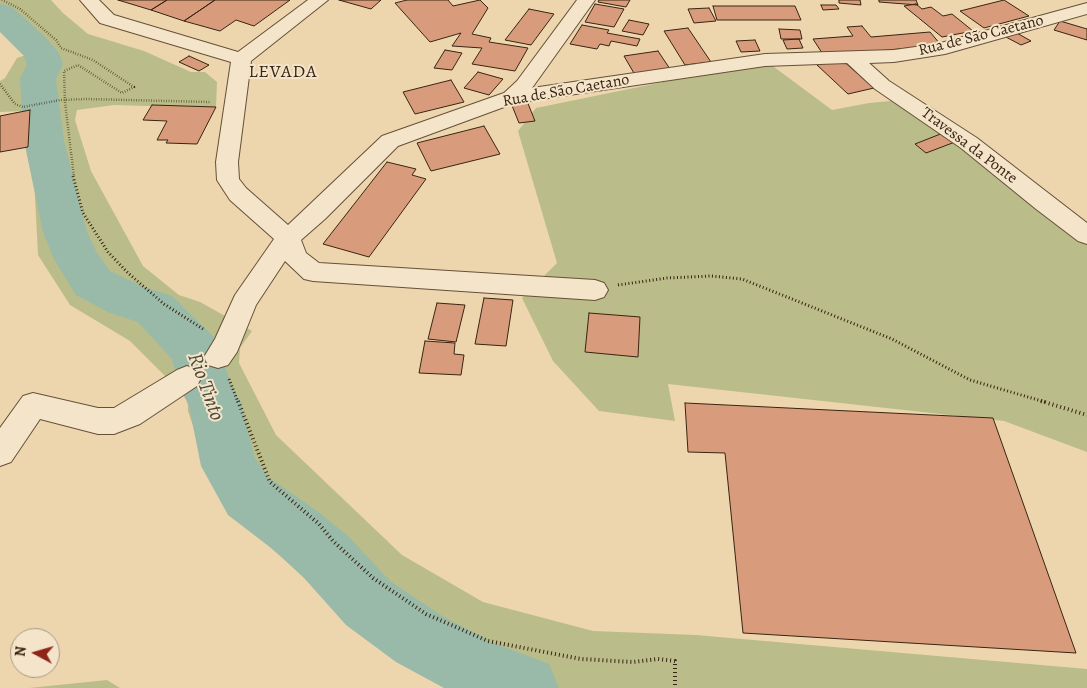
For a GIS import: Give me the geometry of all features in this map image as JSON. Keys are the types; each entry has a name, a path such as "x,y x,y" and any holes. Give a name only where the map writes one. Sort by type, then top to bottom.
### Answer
{"street":[{"path":"89,0 107,19 241,60"},
{"path":"319,0 241,60 227,162 228,180 238,194 288,238 296,258 313,272 595,290"},
{"path":"511,97 524,85 586,0"},
{"name":"Rua de São Caetano","path":"218,357 227,344 244,302 288,238 317,213 390,141 511,97 765,60 894,56 938,50 1081,13"},
{"name":"Travessa da Ponte","path":"852,57 882,84 969,143 1087,235"},
{"path":"0,454 33,405 98,421 114,420 130,415 187,378"}],"path":[{"path":"2,0 20,10 56,40 61,48 93,60 134,87 122,93 78,65 64,71 65,102 72,170 84,213 108,252 128,273 164,304 204,330 232,386 270,482 319,524 333,541 373,578 426,614 488,641 582,660 633,662 658,659 675,661 675,688"},
{"path":"0,84 15,104 23,107 60,100 65,102 86,100 138,102 236,101"},
{"path":"595,290 634,281 667,278 711,276 742,279 892,339 970,380 1067,408 1087,416"}],"green space":[{"path":"0,0 51,0 88,34 144,51 191,72 205,72 217,82 216,108 114,105 77,110 75,120 91,171 143,266 179,295 200,302 252,331 240,348 239,363 276,435 402,555 483,602 593,631 696,635 1087,669 1087,688 461,688 388,649 272,549 211,479 188,411 187,378 166,377 130,341 70,305 38,255 31,119 22,111 0,112 0,81 5,78 17,58 26,55 0,29"},
{"path":"766,61 832,110 869,103 901,100 1087,241 1087,452 1004,421 668,384 675,421 599,411 553,361 522,298 557,263 518,131 536,108"},
{"path":"107,680 120,688 29,688"}],"building":[{"path":"118,0 167,0 151,10"},
{"path":"167,0 215,0 184,21 151,10"},
{"path":"215,0 290,0 254,26 236,20 220,31 184,21"},
{"path":"339,0 381,0 371,9"},
{"path":"407,0 448,0 453,6 480,0 488,8 472,34 491,38 489,42 528,48 515,71 472,64 482,48 452,46 461,33 430,42 395,3"},
{"path":"599,0 630,0 626,7 598,2"},
{"path":"839,0 860,0 861,5 839,3"},
{"path":"879,0 916,0 918,5 879,2"},
{"path":"1004,0 1029,16 984,28 960,11"},
{"path":"595,4 624,9 614,27 585,22"},
{"path":"916,4 922,9 931,7 943,16 952,14 973,31 942,37 904,6"},
{"path":"821,5 836,5 839,9 823,10"},
{"path":"713,6 795,6 801,20 717,20"},
{"path":"709,8 716,21 694,23 688,9"},
{"path":"529,9 554,14 531,45 505,40"},
{"path":"629,20 649,24 643,35 622,31"},
{"path":"1060,21 1087,29 1087,40 1054,30"},
{"path":"582,25 609,30 607,33 640,39 637,46 611,41 609,46 600,44 597,49 570,44"},
{"path":"862,26 871,37 930,32 941,45 824,56 813,39 853,36 847,27"},
{"path":"688,28 711,62 685,65 664,31"},
{"path":"779,29 800,30 802,39 781,39"},
{"path":"1015,32 1031,41 1021,45 1004,36"},
{"path":"799,39 803,48 787,49 783,40"},
{"path":"755,40 760,51 741,52 736,41"},
{"path":"445,50 462,53 452,70 434,68"},
{"path":"658,51 670,69 635,75 624,56"},
{"path":"189,56 209,65 199,71 179,62"},
{"path":"841,59 874,88 848,94 817,65"},
{"path":"478,72 503,79 489,95 464,88"},
{"path":"451,80 464,102 415,114 403,92"},
{"path":"527,101 535,121 519,123 511,103"},
{"path":"152,105 216,107 197,144 166,143 168,140 157,140 167,121 143,120"},
{"path":"30,110 28,147 0,152 0,116"},
{"path":"484,126 500,154 431,171 417,143"},
{"path":"943,133 955,142 926,153 915,144"},
{"path":"387,162 416,169 412,175 426,179 369,257 323,244"},
{"path":"484,298 513,300 506,346 475,344"},
{"path":"437,303 465,305 456,342 428,339"},
{"path":"589,313 640,317 638,357 585,352"},
{"path":"425,341 455,343 454,354 464,355 461,375 419,373"},
{"path":"685,403 993,418 1076,653 743,633 725,453 688,452"}],"waterway":[{"name":"Rio Tinto","path":"0,14 41,53 45,64 38,79 44,141 65,232 77,259 93,283 127,300 155,309 195,350 206,388 215,403 229,466 248,496 296,531 326,557 368,603 419,639 481,672 525,688"}],"district":[{"name":"LEVADA","path":"283,73"}]}
